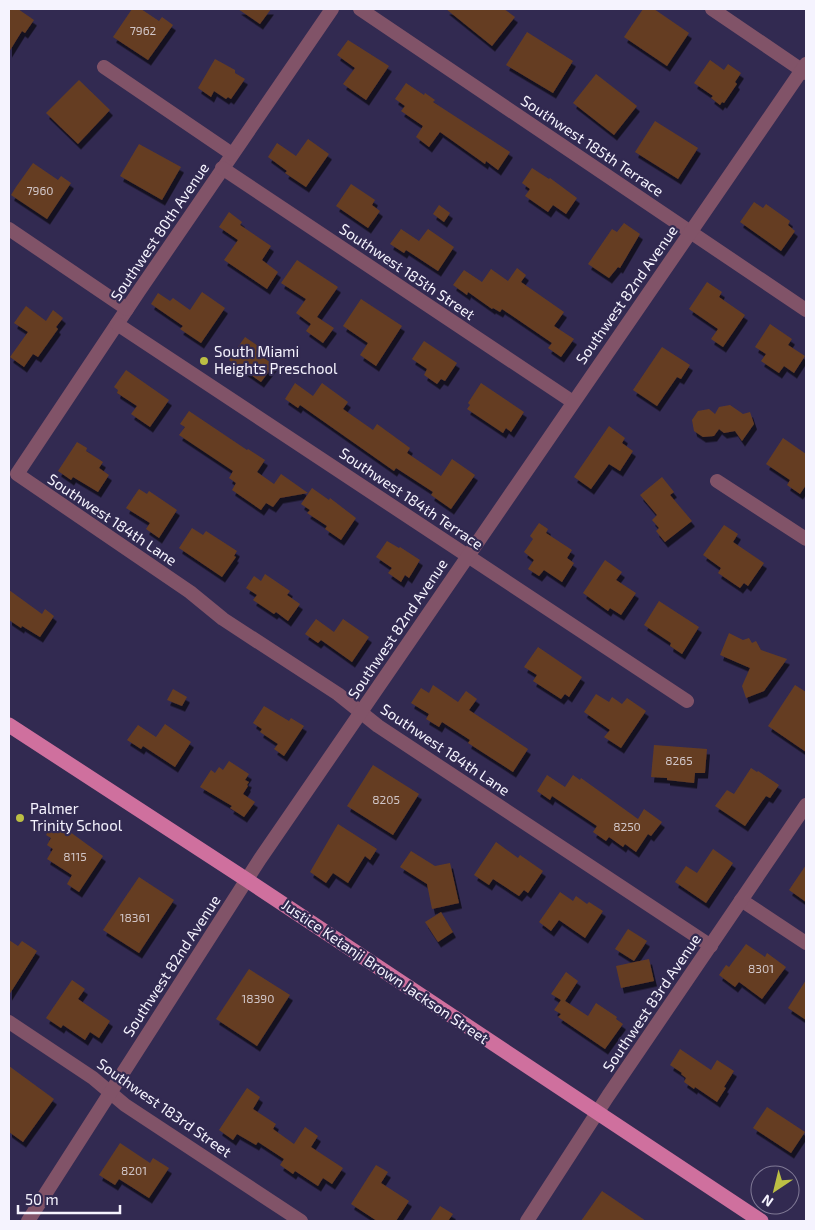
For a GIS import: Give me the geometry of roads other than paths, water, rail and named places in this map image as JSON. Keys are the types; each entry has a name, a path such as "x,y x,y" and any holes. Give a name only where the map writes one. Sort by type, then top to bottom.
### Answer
{"main road":[{"name":"Justice Ketanji Brown Jackson Street","path":"9,725 247,880 761,1221"}],"street":[{"name":"Southwest 80th Avenue","path":"16,474 222,168 332,9"},
{"name":"Southwest 185th Terrace","path":"360,9 806,310"},
{"path":"712,9 805,69"},
{"path":"104,67 232,154"},
{"name":"Southwest 82nd Avenue","path":"28,1221 247,880 360,712 690,232 805,69"},
{"name":"Southwest 185th Street","path":"222,168 573,402"},
{"path":"9,229 127,309"},
{"name":"Southwest 184th Terrace","path":"118,324 687,701"},
{"name":"Southwest 184th Lane","path":"16,474 190,592 223,619 338,694 378,726 711,946"},
{"path":"717,481 806,539"},
{"name":"Southwest 83rd Avenue","path":"527,1221 597,1113 806,805"},
{"path":"741,900 806,943"},
{"name":"Southwest 183rd Street","path":"9,1022 92,1078 125,1105 301,1221"}],"place":[{"name":"South Miami Heights Preschool","path":"204,361"},
{"name":"Palmer Trinity School","path":"20,818"}]}
